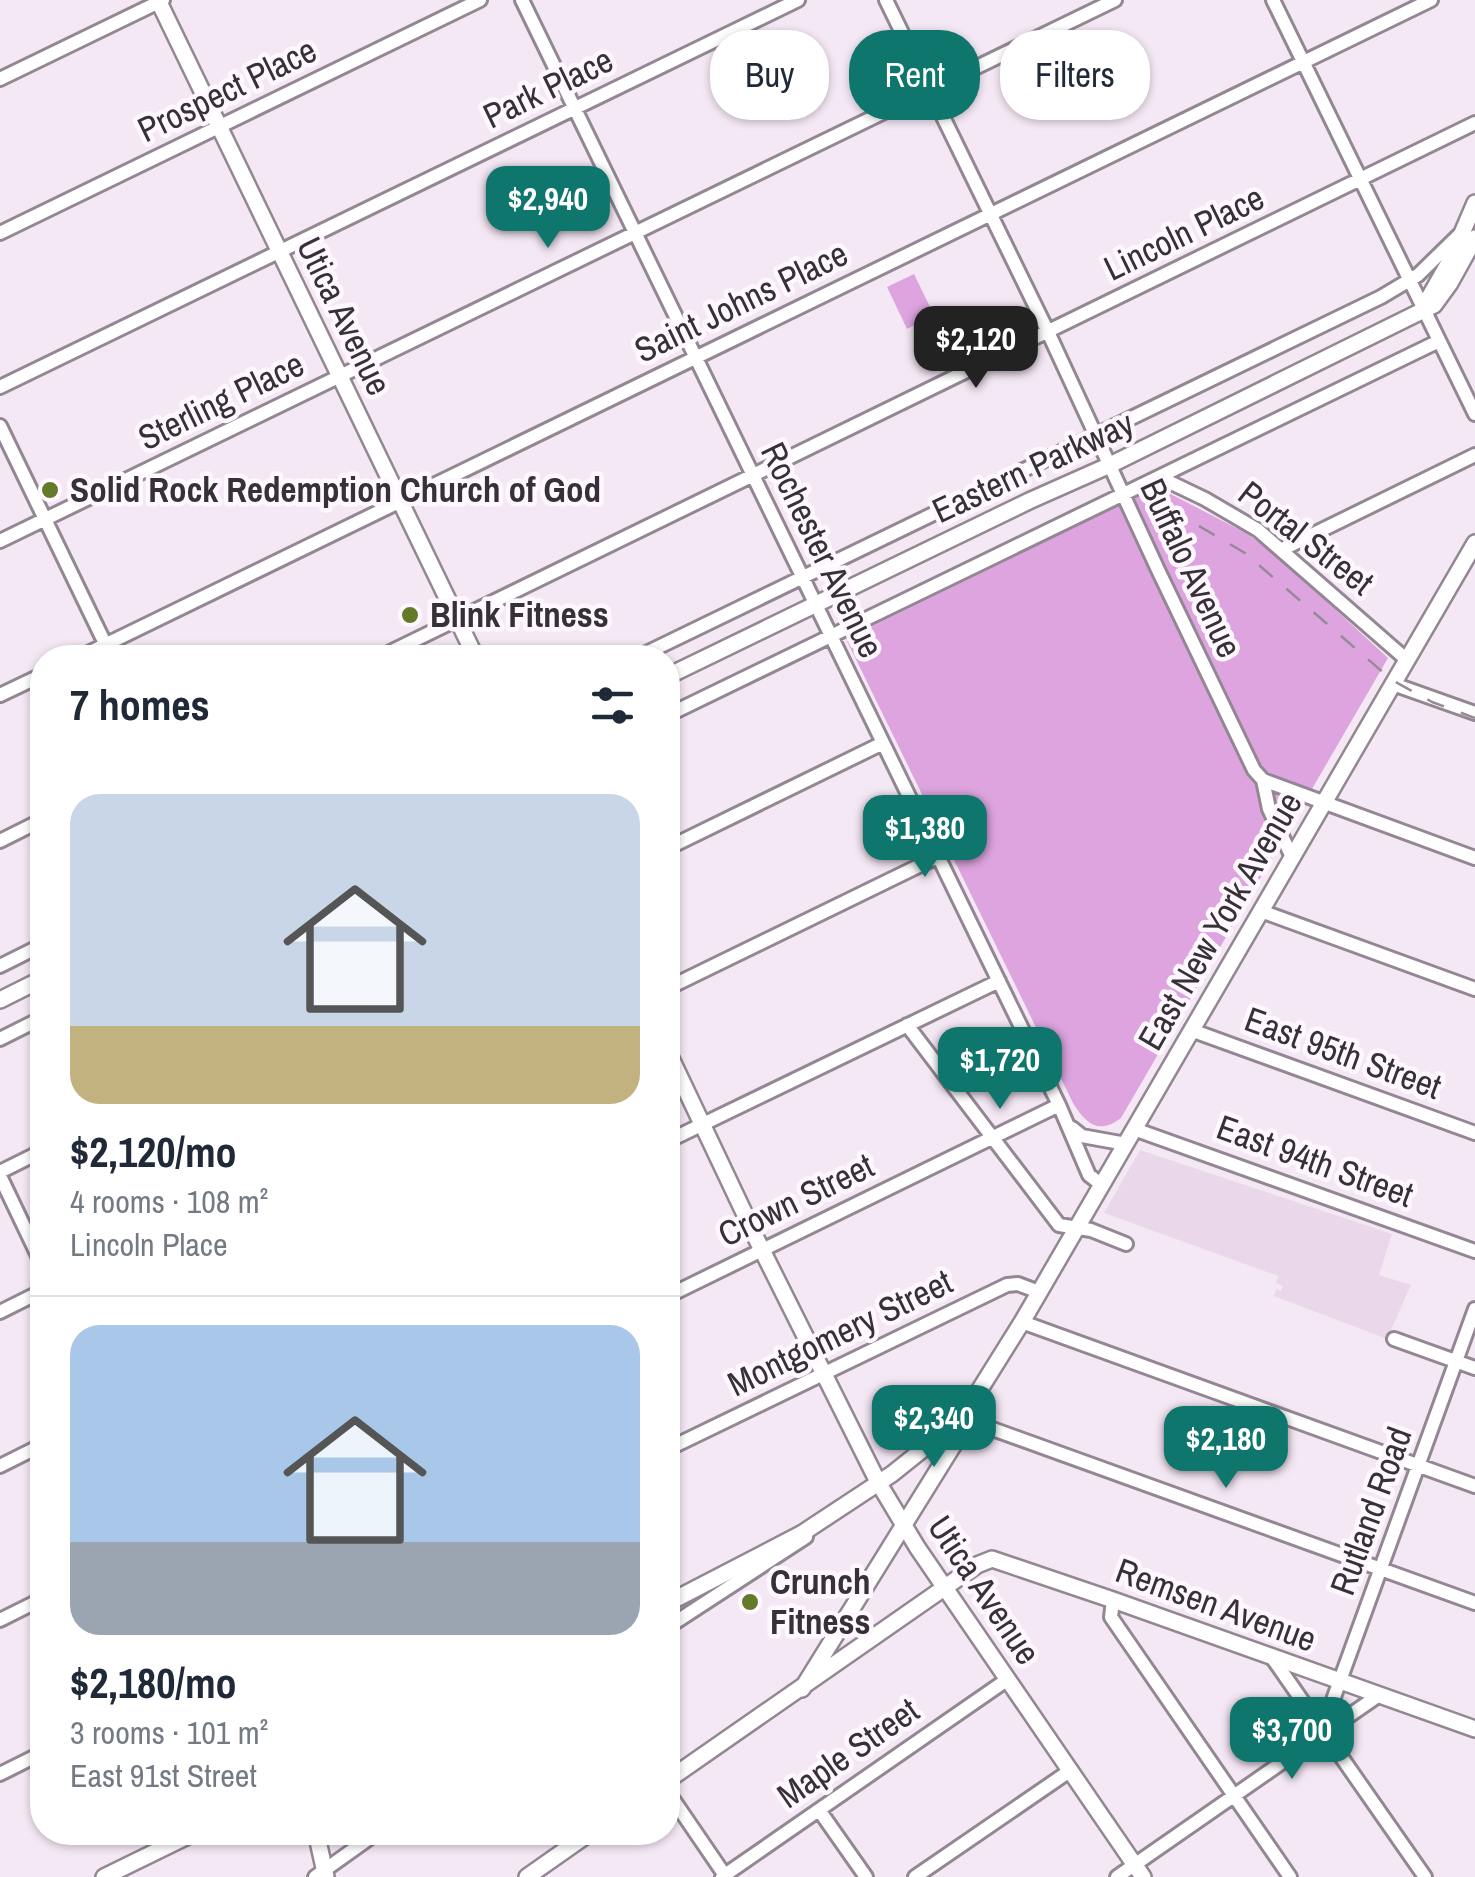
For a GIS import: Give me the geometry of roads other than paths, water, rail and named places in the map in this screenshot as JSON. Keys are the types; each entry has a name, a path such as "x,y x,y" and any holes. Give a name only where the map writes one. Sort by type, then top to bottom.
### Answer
{"main road":[{"name":"Utica Avenue","path":"160,1 470,645"},
{"name":"Eastern Parkway","path":"680,670 1110,465 1434,304 1471,239 1475,203"},
{"name":"East New York Avenue","path":"802,1689 959,1436 962,1418 1022,1322 1475,543"},
{"path":"0,1000 30,985"},
{"name":"Utica Avenue","path":"680,1077 878,1482 1139,1871"},
{"path":"680,1597 817,1524 962,1418"},
{"name":"East New York Avenue","path":"680,1772 977,1565 992,1559"},
{"name":"Remsen Avenue","path":"992,1559 1475,1730"},
{"path":"104,1877 169,1845"},
{"path":"318,1845 321,1875"},
{"path":"527,1877 573,1845"}],"street":[{"name":"Prospect Place","path":"0,233 480,0"},
{"name":"Rochester Avenue","path":"522,0 1059,1105 1089,1175 1102,1185"},
{"name":"Park Place","path":"0,388 798,0"},
{"name":"Buffalo Avenue","path":"886,0 901,30"},
{"name":"Sterling Place","path":"980,66 1115,0"},
{"path":"1274,0 1475,414"},
{"name":"Saint Johns Place","path":"106,644 1431,0"},
{"path":"0,79 160,1"},
{"name":"Sterling Place","path":"0,541 868,120"},
{"name":"Buffalo Avenue","path":"945,120 1254,770 1263,780 1269,809 1292,858"},
{"name":"Lincoln Place","path":"405,645 1475,124"},
{"path":"662,645 1381,297 1471,239"},
{"path":"680,709 1439,341"},
{"path":"0,426 106,644"},
{"path":"1282,549 1475,455"},
{"name":"Portal Street","path":"1159,477 1258,530 1407,660"},
{"path":"0,695 30,680"},
{"path":"1393,684 1475,712"},
{"path":"680,842 883,744"},
{"path":"1263,780 1475,858"},
{"path":"0,841 30,826"},
{"path":"680,982 937,856"},
{"path":"1261,911 1475,989"},
{"path":"0,966 30,952"},
{"path":"680,1135 999,981"},
{"path":"0,1039 30,1024"},
{"path":"907,1025 1060,1225 1091,1230 1126,1244"},
{"name":"East 95th Street","path":"1191,1030 1475,1133"},
{"name":"Crown Street","path":"680,1290 1059,1105"},
{"path":"1068,1125 1082,1136 1126,1144"},
{"name":"East 94th Street","path":"1134,1128 1475,1251"},
{"path":"30,1158 0,1174 30,1238"},
{"name":"Montgomery Street","path":"680,1444 1007,1285 1018,1284 1039,1292"},
{"path":"0,1312 30,1297"},
{"name":"Rutland Road","path":"1324,1733 1475,1309"},
{"path":"1022,1322 1475,1486"},
{"path":"1394,1338 1475,1368"},
{"path":"962,1418 1475,1603"},
{"path":"0,1466 30,1451"},
{"path":"680,1619 794,1546 817,1524"},
{"path":"1113,1600 1111,1617 1290,1877"},
{"path":"0,1620 30,1605"},
{"path":"1271,1656 1425,1877"},
{"name":"Maple Street","path":"724,1876 1008,1679"},
{"path":"1117,1877 1139,1871 1234,1796 1380,1695"},
{"path":"0,1774 30,1759"},
{"path":"916,1877 1070,1770"},
{"path":"680,1810 724,1876"},
{"path":"819,1810 866,1877"},
{"path":"321,1875 361,1845"}],"railway":[{"path":"1199,526 1245,553 1392,680 1432,702 1475,718"}],"place":[{"name":"Solid Rock Redemption Church of God","path":"50,490"},
{"name":"Blink Fitness","path":"410,615"},
{"name":"Crunch Fitness","path":"750,1602"}]}
